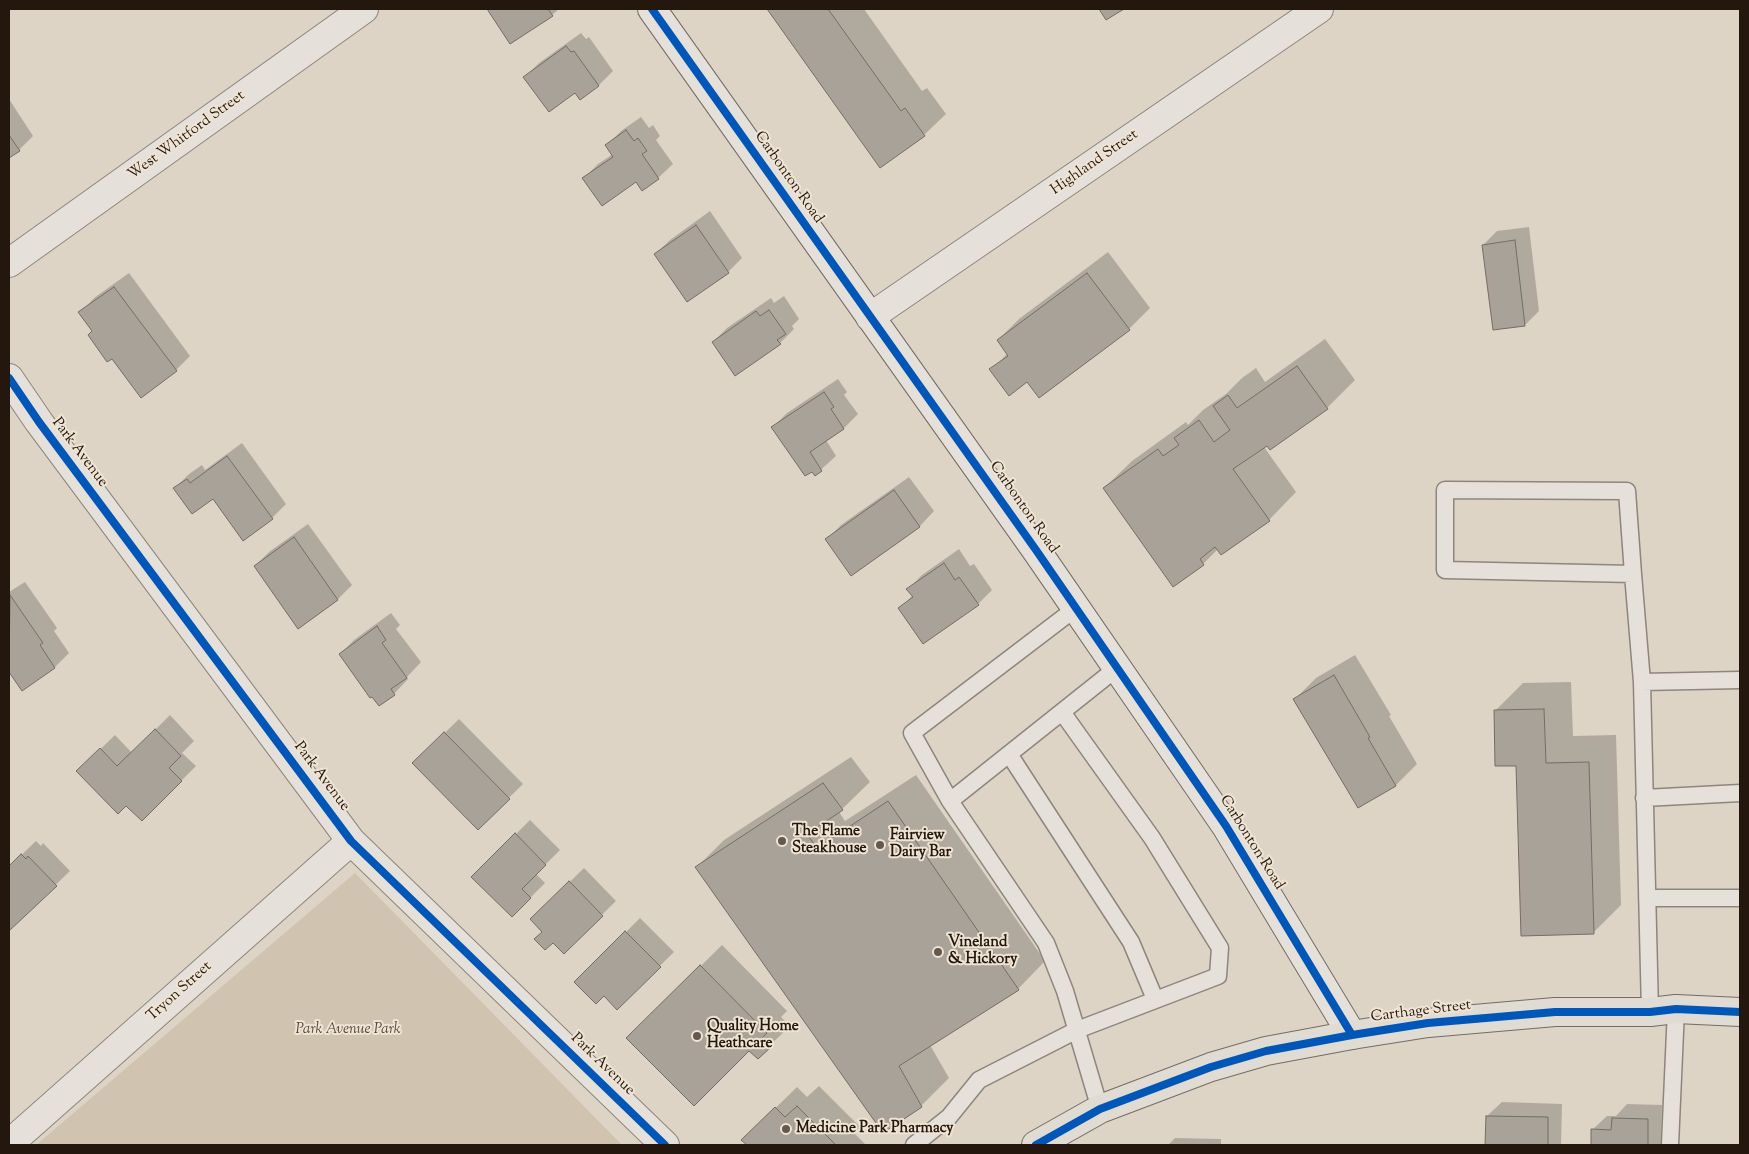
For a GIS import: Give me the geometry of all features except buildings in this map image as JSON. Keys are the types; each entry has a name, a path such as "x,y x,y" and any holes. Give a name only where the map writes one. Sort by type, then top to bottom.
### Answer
{"main road":[{"name":"Carthage Street","path":"1036,1145 1100,1109 1211,1067 1266,1051 1428,1023 1545,1013 1740,1012"}],"street":[{"name":"West Whitford Street","path":"9,264 364,9"},
{"name":"Carbonton Road","path":"652,9 1076,608 1226,826 1352,1035"},
{"name":"Highland Street","path":"870,317 1320,9"},
{"name":"Park Avenue","path":"9,378 38,422 351,840 665,1145"},
{"name":"Tryon Street","path":"9,1144 351,840"}],"lane":[{"path":"1633,574 1444,570 1445,490 1626,492 1633,574 1642,682 1647,898 1663,1011 1670,1145"},
{"path":"1076,608 912,733 950,801 1046,943 1065,991 1100,1109"},
{"path":"950,801 1117,668"},
{"path":"1642,682 1740,680"},
{"path":"914,1145 949,1117 979,1080 1077,1030 1218,976 1220,948 1152,838 1062,712"},
{"path":"1010,754 1132,942 1155,999"},
{"path":"1644,798 1740,794"},
{"path":"1647,898 1740,898"}],"green space":[{"name":"Park Avenue Park","path":"355,873 622,1145 36,1145"}],"cycle path":[{"path":"652,9 1036,550 1226,826 1352,1035"},
{"path":"9,378 39,422 351,841 665,1145"},
{"path":"1036,1145 1100,1109 1211,1067 1266,1051 1428,1023 1555,1012 1650,1012 1676,1009 1740,1012"}],"place":[{"name":"The Flame Steakhouse","path":"782,841"},
{"name":"Fairview Dairy Bar","path":"880,845"},
{"name":"Vineland & Hickory","path":"938,952"},
{"name":"Quality Home Heathcare","path":"697,1036"},
{"name":"Medicine Park Pharmacy","path":"786,1129"}]}
